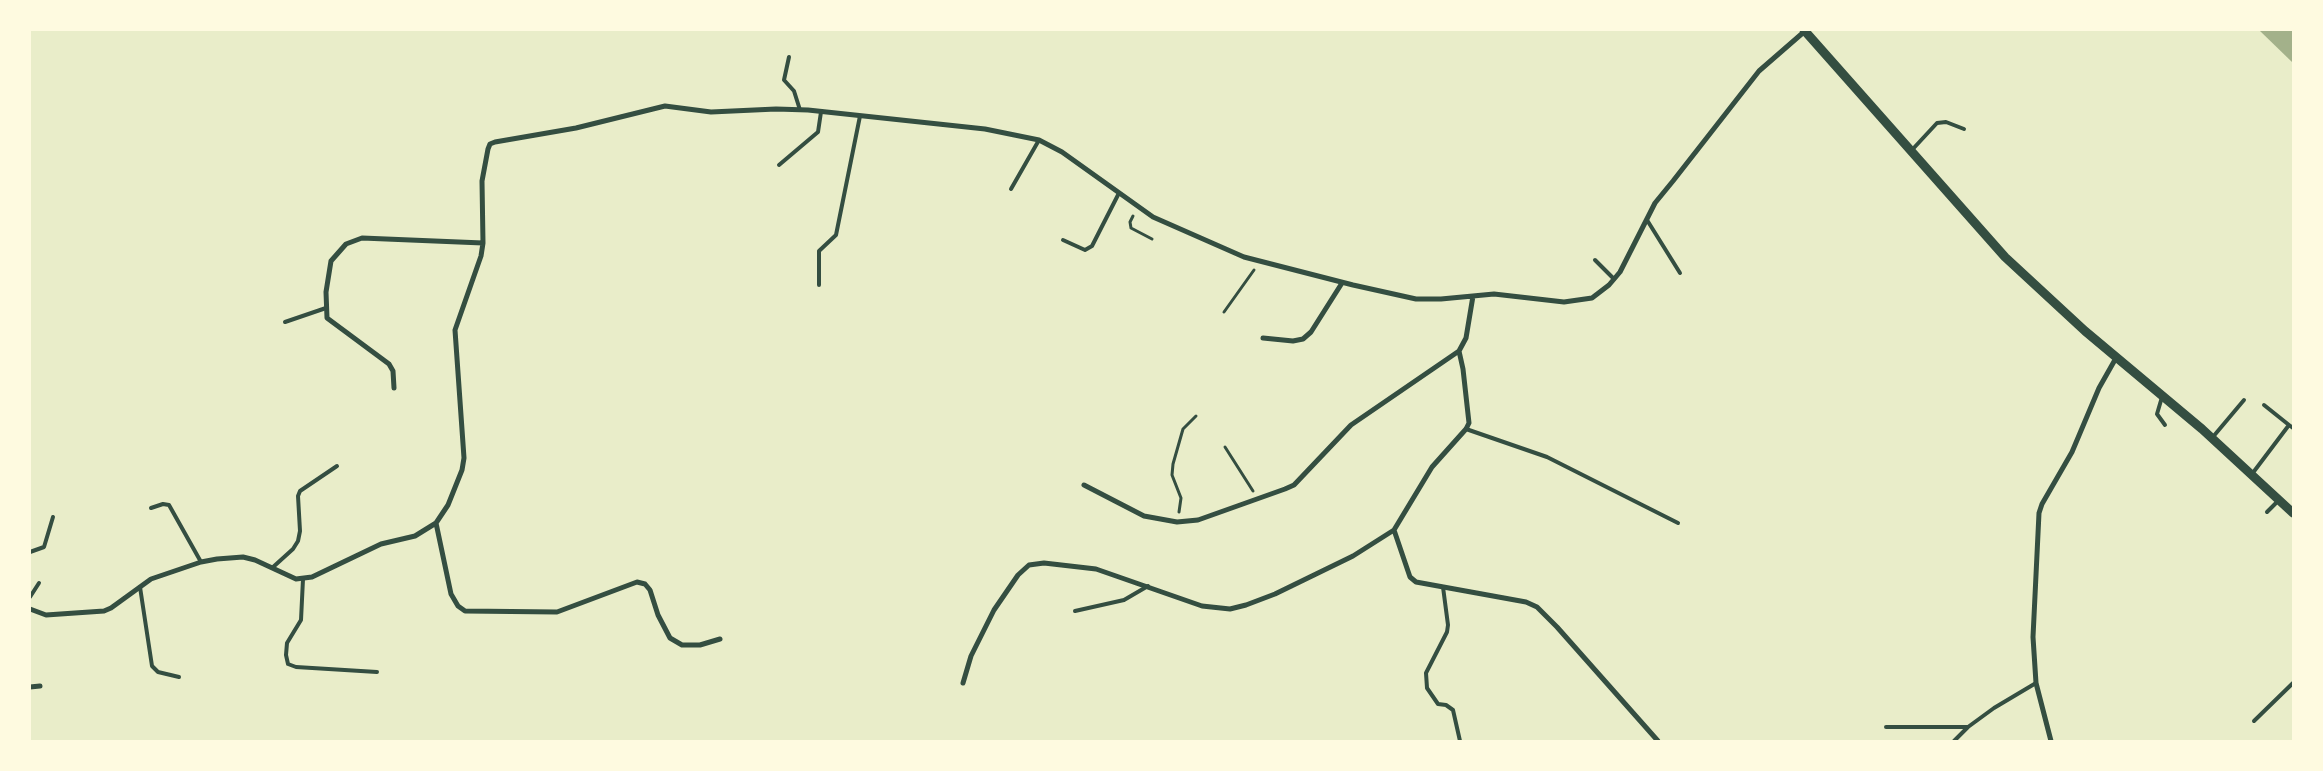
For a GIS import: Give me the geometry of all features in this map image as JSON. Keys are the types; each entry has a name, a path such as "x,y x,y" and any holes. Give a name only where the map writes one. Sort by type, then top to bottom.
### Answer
{"street":[{"path":"30,608 46,615 104,611 151,579 201,562 243,557 296,579 303,579 312,577 381,544 415,536 436,523 448,505 462,470 464,458 456,330 476,273 483,243 482,181 486,155 490,144 576,128 665,106 724,112 800,110 985,130 1040,140 1062,152 1153,217 1244,257 1416,299 1441,299 1494,294 1564,302 1592,298 1614,279 1620,272 1647,220 1667,188 1759,71 1804,30 2005,257 2116,358 2212,438 2293,513"},
{"path":"394,388 392,367 329,321 325,314 330,261 339,249 353,241 380,239 483,243"},
{"path":"1263,338 1293,341 1303,339 1310,332 1342,282"},
{"path":"1084,485 1144,516 1177,522 1198,520 1259,500 1294,484 1351,425 1459,351 1466,338 1473,296"},
{"path":"963,683 971,656 994,610 1018,575 1029,565 1044,563 1096,569 1202,606 1221,609 1246,605 1275,594 1353,556 1394,530 1432,467 1466,429 1469,423 1464,369 1459,351"},
{"path":"2051,741 2036,682 2032,637 2039,513 2042,504 2072,452 2098,388 2116,358"},
{"path":"436,523 451,594 458,606 465,611 556,612 637,582 645,584 650,590 658,615 670,638 682,645 700,646 720,639"},
{"path":"1394,530 1410,577 1416,582 1526,602 1537,607 1558,627 1658,741"},
{"path":"30,687 40,686"}],"lane":[{"path":"789,57 784,80 794,91 800,110"},
{"path":"779,165 818,132 821,112"},
{"path":"820,285 819,251 836,235 860,116"},
{"path":"1911,151 1937,123 1946,122 1964,129"},
{"path":"1012,189 1040,140"},
{"path":"1063,240 1085,250 1092,246 1118,193"},
{"path":"1647,220 1680,273"},
{"path":"1595,260 1614,279"},
{"path":"285,322 326,308"},
{"path":"2162,397 2157,414 2165,425"},
{"path":"2212,438 2244,400"},
{"path":"2252,474 2291,426 2264,404"},
{"path":"1466,429 1547,457 1678,522"},
{"path":"272,568 293,549 298,540 300,531 298,496 300,491 337,466"},
{"path":"2267,512 2279,499"},
{"path":"151,508 164,504 169,505 201,562"},
{"path":"30,552 44,547 53,517"},
{"path":"303,579 301,620 287,643 286,655 288,664 296,668 377,672"},
{"path":"30,597 39,583"},
{"path":"1075,611 1124,600 1148,586"},
{"path":"140,587 152,666 158,672 179,677"},
{"path":"1443,587 1448,625 1447,632 1427,668 1426,680 1427,688 1438,704 1446,705 1453,710 1460,741"},
{"path":"1954,741 1994,708 2036,682"},
{"path":"2254,721 2293,683"},
{"path":"1886,727 1968,728"}],"path":[{"path":"1138,207 1130,222 1131,228 1152,239"},
{"path":"1224,312 1254,269 1260,268 1264,262"},
{"path":"1177,522 1181,498 1172,475 1173,464 1183,430 1196,416"},
{"path":"1225,447 1259,500"}],"shaded area":[{"path":"2259,30 2293,30 2293,63"}]}
